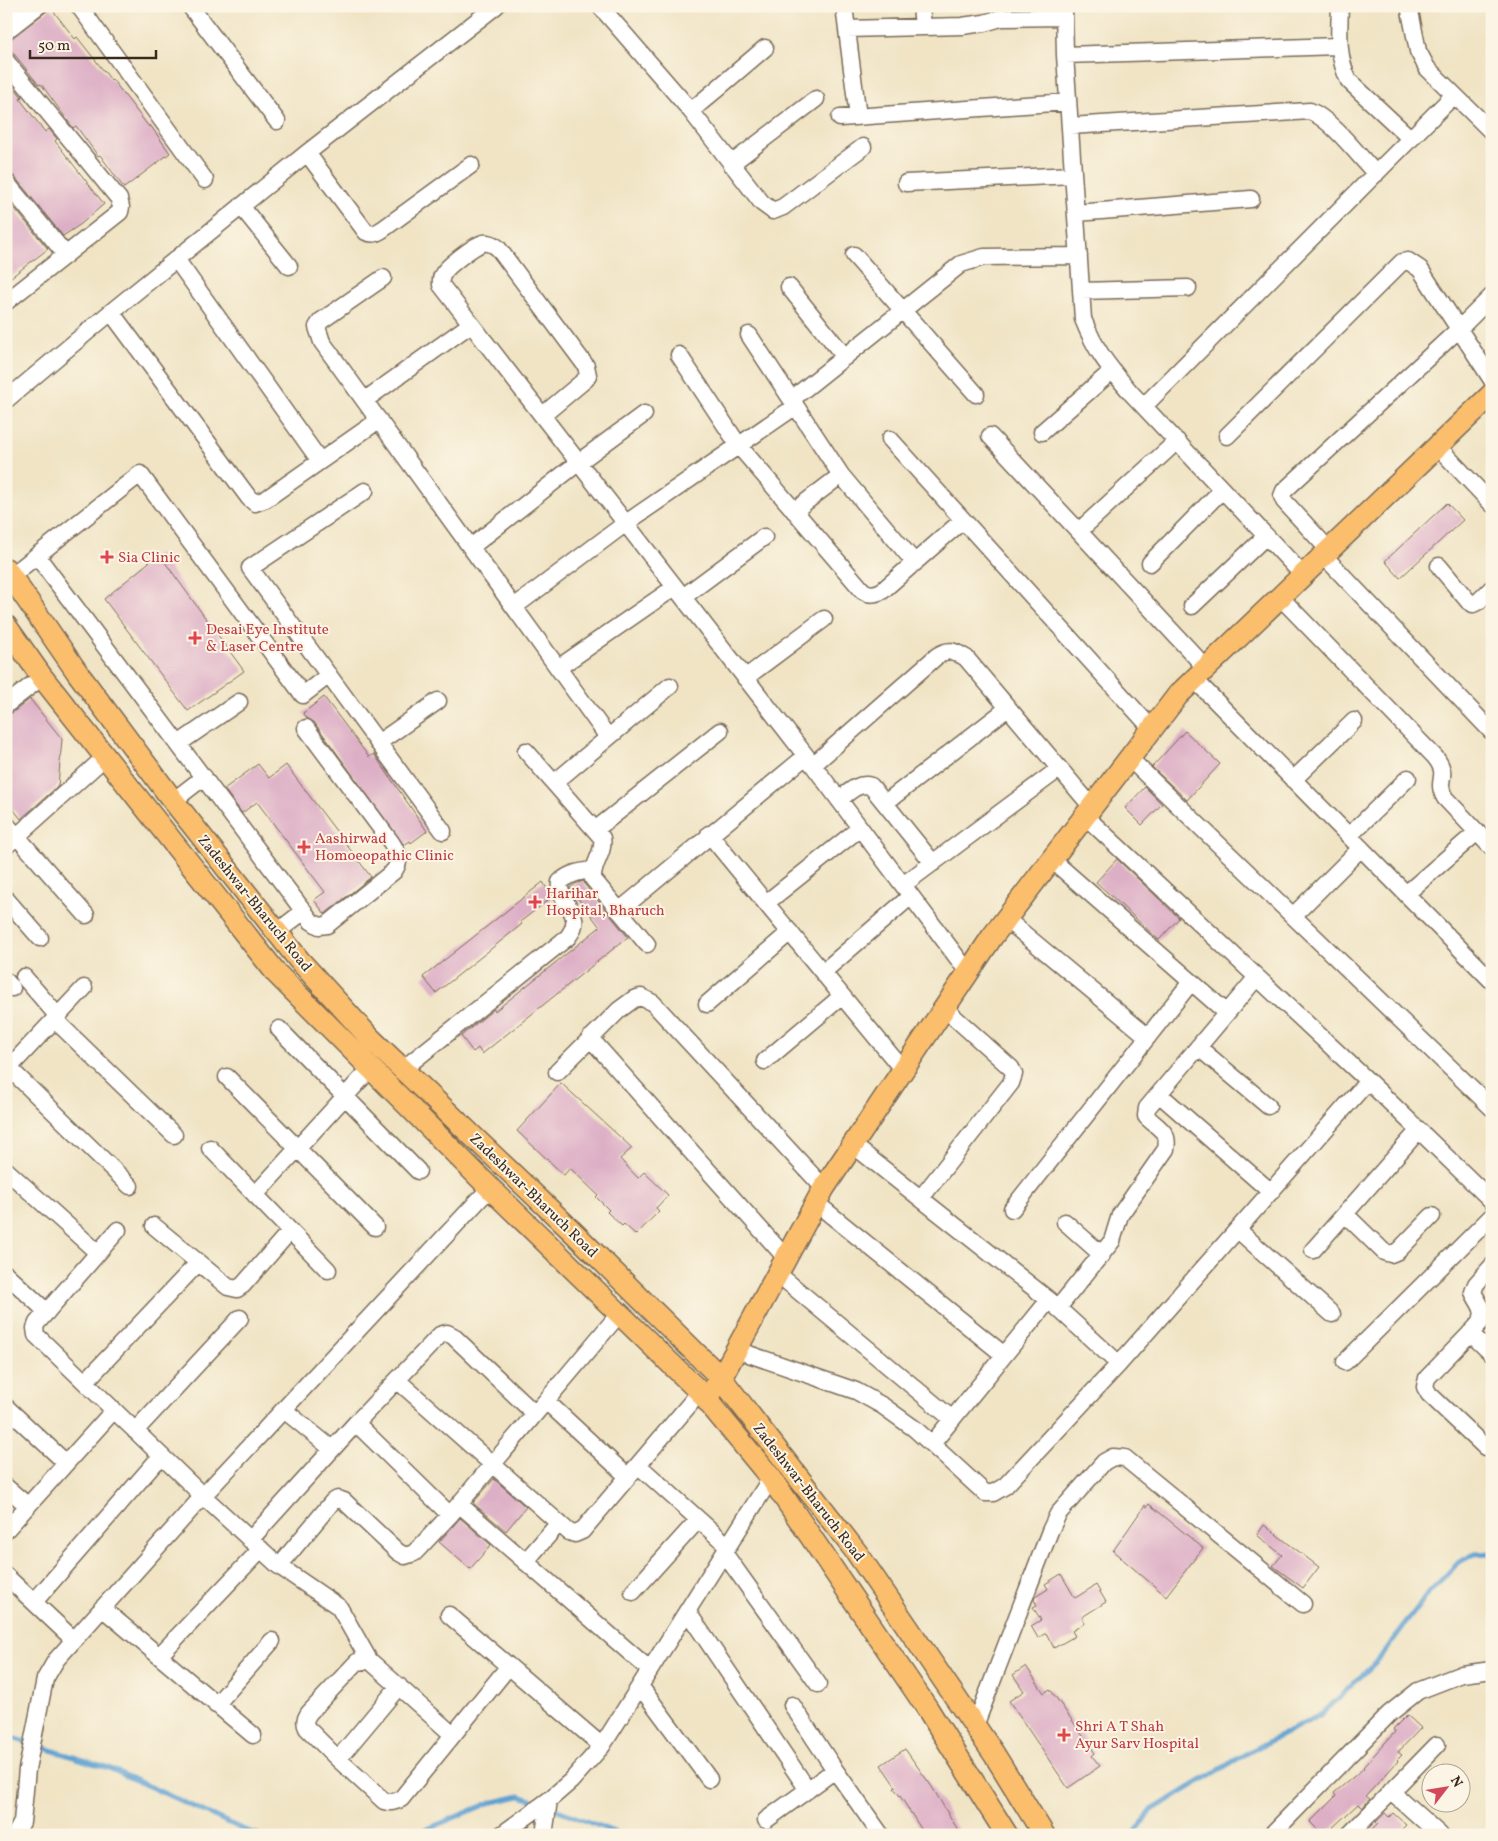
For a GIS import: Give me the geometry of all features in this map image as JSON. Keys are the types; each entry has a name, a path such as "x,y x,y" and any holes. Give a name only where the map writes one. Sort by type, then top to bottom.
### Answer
{"main road":[{"path":"703,1396 721,1378 820,1195 968,972 1006,919 1178,694 1492,394"},
{"name":"Zadeshwar-Bharuch Road","path":"9,573 77,672 173,801 299,960 371,1038 572,1231 721,1378 857,1553 974,1726 1044,1835"},
{"name":"Zadeshwar-Bharuch Road","path":"7,629 104,758 276,974 490,1188 703,1396 771,1478 927,1708 1007,1835"}],"street":[{"path":"9,6 20,20"},
{"path":"6,31 38,6"},
{"path":"79,6 205,180"},
{"path":"190,6 278,121"},
{"path":"6,400 241,206 496,6"},
{"path":"600,6 691,111 762,203 773,210 783,207 863,147"},
{"path":"844,6 858,117"},
{"path":"921,6 923,27"},
{"path":"1340,6 1338,46 1349,82 1411,139"},
{"path":"1410,6 1418,51 1427,68 1492,132"},
{"path":"847,29 962,26 984,23 991,13 1001,18 1064,12 1065,55 1083,319 1092,343 1112,371 1303,575"},
{"path":"1065,55 1338,46"},
{"path":"691,111 765,48"},
{"path":"6,61 119,199 121,207 120,212 6,301"},
{"path":"1144,406 1454,95"},
{"path":"731,164 816,99"},
{"path":"840,118 1068,102"},
{"path":"1070,126 1310,111 1319,115 1328,123 1376,174"},
{"path":"307,153 366,232 370,234 383,229 472,165"},
{"path":"906,183 1073,175"},
{"path":"6,182 66,255"},
{"path":"1076,213 1251,199"},
{"path":"241,206 289,266"},
{"path":"543,415 586,379 588,371 498,248 492,243 485,242 478,245 444,271 440,278 441,285 839,800 968,972"},
{"path":"854,255 976,394"},
{"path":"514,607 626,523 739,446 794,403 845,357 962,264 984,257 1079,256"},
{"path":"176,259 320,461"},
{"path":"1227,436 1402,262 1408,261 1420,269 1492,380"},
{"path":"383,278 321,321 317,327 322,342 608,737"},
{"path":"789,287 845,357"},
{"path":"1081,290 1188,288"},
{"path":"1492,296 1459,329 1284,491 1282,496 1326,553 1492,732"},
{"path":"111,312 249,498 255,503 266,499 379,420"},
{"path":"365,400 471,324"},
{"path":"749,335 841,475 914,563"},
{"path":"679,355 739,446 863,591 869,594 876,594 882,590 963,520"},
{"path":"1042,432 1112,371"},
{"path":"471,547 578,462 644,414"},
{"path":"990,436 1079,532 1293,780 1492,981"},
{"path":"890,439 1152,729"},
{"path":"1079,532 1177,441"},
{"path":"1438,447 1492,504"},
{"path":"9,573 36,556 140,474 303,695 329,675"},
{"path":"794,511 841,475"},
{"path":"1150,563 1222,490"},
{"path":"365,491 250,568 442,831"},
{"path":"1192,606 1266,536"},
{"path":"558,668 764,537"},
{"path":"36,556 311,921 319,926 327,925 394,871 399,864 399,858 391,842 306,728"},
{"path":"1438,566 1468,601 1473,604 1479,601 1492,588"},
{"path":"1280,597 1435,757 1442,766 1441,790 1454,808 1492,848"},
{"path":"745,678 824,620"},
{"path":"618,911 709,834 809,761 937,656 945,651 954,651 966,658 1059,769 1088,812 1257,977 1492,1201"},
{"path":"6,705 42,677"},
{"path":"554,783 670,686"},
{"path":"378,743 438,701"},
{"path":"178,744 239,702"},
{"path":"885,803 1008,708"},
{"path":"1293,780 1354,721"},
{"path":"595,830 720,730"},
{"path":"526,751 602,838 603,844 592,870 593,879 647,944"},
{"path":"86,915 10,835 104,758"},
{"path":"1129,758 1492,1108"},
{"path":"823,972 933,864 1059,769"},
{"path":"173,801 204,777"},
{"path":"1349,836 1408,778"},
{"path":"839,800 857,786 864,784 871,786 933,864"},
{"path":"766,903 860,828"},
{"path":"1406,894 1477,832"},
{"path":"709,834 903,1070"},
{"path":"1293,916 1361,848"},
{"path":"1052,859 1227,1013"},
{"path":"403,1069 568,937 575,921 572,912 559,891 560,882 567,876 577,872 592,870"},
{"path":"6,899 40,938"},
{"path":"277,932 304,911"},
{"path":"1006,919 1148,1037"},
{"path":"707,1004 790,932"},
{"path":"932,1444 1004,1355 1102,1255 1112,1242 1120,1215 1166,1149 1168,1140 1165,1134 1146,1116 1146,1108 1257,977"},
{"path":"14,982 56,1014 55,1020"},
{"path":"1012,1209 1191,982"},
{"path":"84,988 8,1070 130,1186"},
{"path":"765,1061 842,996"},
{"path":"557,1072 619,1010 634,999 642,997 653,1003 820,1195 1004,1355"},
{"path":"921,1198 1011,1083 1014,1074 1011,1068 944,1008"},
{"path":"55,1020 174,1135"},
{"path":"279,1029 418,1171"},
{"path":"590,1038 782,1266 952,1419"},
{"path":"1198,1047 1268,1106"},
{"path":"255,1195 371,1068"},
{"path":"227,1077 375,1227"},
{"path":"737,1350 856,1391 883,1406 915,1429 985,1493 993,1493 1005,1486 1119,1364 1368,1081"},
{"path":"1159,1094 1271,1192"},
{"path":"1313,1250 1419,1130"},
{"path":"853,1145 1054,1304 1119,1364"},
{"path":"210,1148 328,1270"},
{"path":"6,1170 98,1253"},
{"path":"15,1835 22,1822 27,1769 45,1679 56,1660 202,1496 490,1188"},
{"path":"1345,1214 1384,1252 1391,1254 1398,1251 1432,1216"},
{"path":"1345,1362 1492,1216"},
{"path":"1065,1222 1102,1255"},
{"path":"154,1226 228,1287 237,1289 243,1285 290,1231"},
{"path":"118,1230 37,1323 36,1334 202,1496 279,1566 339,1607 369,1660 453,1735"},
{"path":"1238,1230 1332,1314"},
{"path":"85,1382 198,1263"},
{"path":"1486,1447 1429,1394 1425,1387 1427,1378 1480,1323 1484,1311 1473,1292 1476,1284 1492,1266"},
{"path":"6,1274 47,1312"},
{"path":"279,1566 333,1502 338,1499 344,1501 398,1552 405,1556 414,1553 493,1464 619,1314"},
{"path":"135,1431 240,1318"},
{"path":"1470,1333 1492,1354"},
{"path":"159,1656 255,1544 332,1449 440,1335 447,1334 453,1336 535,1414"},
{"path":"397,1380 558,1523 569,1532 575,1534 582,1531 633,1471 703,1396"},
{"path":"546,1401 698,1520 726,1550 818,1684"},
{"path":"6,1407 66,1463"},
{"path":"6,1530 114,1410"},
{"path":"284,1410 332,1449"},
{"path":"356,1423 454,1509 525,1562 650,1670"},
{"path":"34,1602 161,1456"},
{"path":"974,1726 1058,1514 1104,1462 1113,1456 1125,1458 1303,1604"},
{"path":"501,1835 549,1800 571,1781 602,1746 771,1478"},
{"path":"6,1487 28,1506"},
{"path":"633,1592 698,1520"},
{"path":"525,1562 558,1523"},
{"path":"6,1576 74,1640"},
{"path":"102,1608 252,1735"},
{"path":"687,1611 808,1790"},
{"path":"449,1616 602,1746"},
{"path":"216,1705 272,1641"},
{"path":"369,1660 357,1662 306,1718 305,1723 307,1728 338,1759 384,1801 390,1803 401,1799 509,1666"},
{"path":"1271,1835 1389,1714 1418,1691 1462,1674 1492,1670"},
{"path":"338,1759 399,1686"},
{"path":"640,1686 710,1779"},
{"path":"792,1705 881,1835"},
{"path":"1349,1835 1437,1745"},
{"path":"766,1820 835,1770"},
{"path":"1391,1791 1440,1835"},
{"path":"544,1835 549,1800"}],"building":[{"path":"51,8 75,39 77,37 112,79 149,127 150,125 170,153 124,188 100,155 98,156 76,126 73,128 41,84 39,85 6,44 6,42"},
{"path":"6,77 45,132 49,129 57,139 55,141 104,204 81,224 63,236 14,176 6,172"},
{"path":"6,198 48,249 6,281"},
{"path":"1447,503 1463,520 1400,578 1385,561"},
{"path":"159,554 244,671 188,711 104,599"},
{"path":"324,697 369,757 374,754 427,831 411,843 410,841 404,845 314,722 303,713"},
{"path":"30,699 62,739 58,786 21,819 6,800 6,715 12,713"},
{"path":"1185,731 1220,764 1187,800 1152,767"},
{"path":"258,764 269,778 286,765 371,877 325,914 314,900 325,892 257,802 242,813 224,789"},
{"path":"1145,787 1162,804 1142,825 1125,808"},
{"path":"1117,859 1179,918 1159,940 1096,882"},
{"path":"584,881 585,885 628,937 482,1054 478,1048 473,1052 461,1036 600,927 570,888"},
{"path":"543,882 552,897 520,922 522,924 436,993 423,977"},
{"path":"561,1083 632,1148 620,1159 638,1178 644,1172 668,1195 656,1208 659,1211 636,1235 624,1224 622,1226 607,1212 609,1210 596,1197 598,1195 570,1168 564,1175 517,1131"},
{"path":"494,1479 526,1507 506,1531 473,1503"},
{"path":"1149,1504 1203,1548 1166,1596 1113,1551 1145,1505 1147,1507"},
{"path":"460,1518 491,1545 470,1569 439,1542"},
{"path":"1264,1525 1319,1567 1303,1588 1273,1566 1282,1555 1257,1535"},
{"path":"1061,1574 1075,1598 1096,1585 1106,1602 1082,1617 1085,1623 1072,1631 1075,1636 1054,1648 1046,1633 1038,1638 1031,1626 1041,1620 1033,1607 1037,1605 1034,1600 1035,1597 1048,1589 1045,1584"},
{"path":"1026,1666 1044,1693 1050,1689 1095,1753 1092,1756 1100,1766 1068,1788 1009,1701 1024,1691 1013,1675"},
{"path":"1407,1715 1421,1728 1398,1752 1402,1755 1398,1761 1366,1796 1370,1799 1362,1808 1358,1804 1323,1835 1310,1822 1336,1796 1334,1793 1364,1768 1395,1732 1393,1729"},
{"path":"905,1749 932,1787 961,1835 925,1835 894,1788 896,1787 881,1765"},
{"path":"1385,1813 1389,1817 1393,1813 1406,1825 1396,1835 1367,1835 1378,1824 1376,1822"}],"waterway":[{"path":"1133,1835 1152,1810 1249,1752 1322,1714 1379,1659 1430,1591 1459,1562 1475,1554 1492,1553"},
{"path":"6,1736 109,1768 242,1829 260,1835"},
{"path":"413,1835 489,1803 520,1796 540,1803"},
{"path":"550,1807 622,1835"}],"place":[{"name":"Sia Clinic","path":"107,557"},
{"name":"Desai Eye Institute & Laser Centre","path":"195,638"},
{"name":"Aashirwad Homoeopathic Clinic","path":"304,847"},
{"name":"Harihar Hospital, Bharuch","path":"535,902"},
{"name":"Shri A T Shah Ayur Sarv Hospital","path":"1064,1735"}]}
